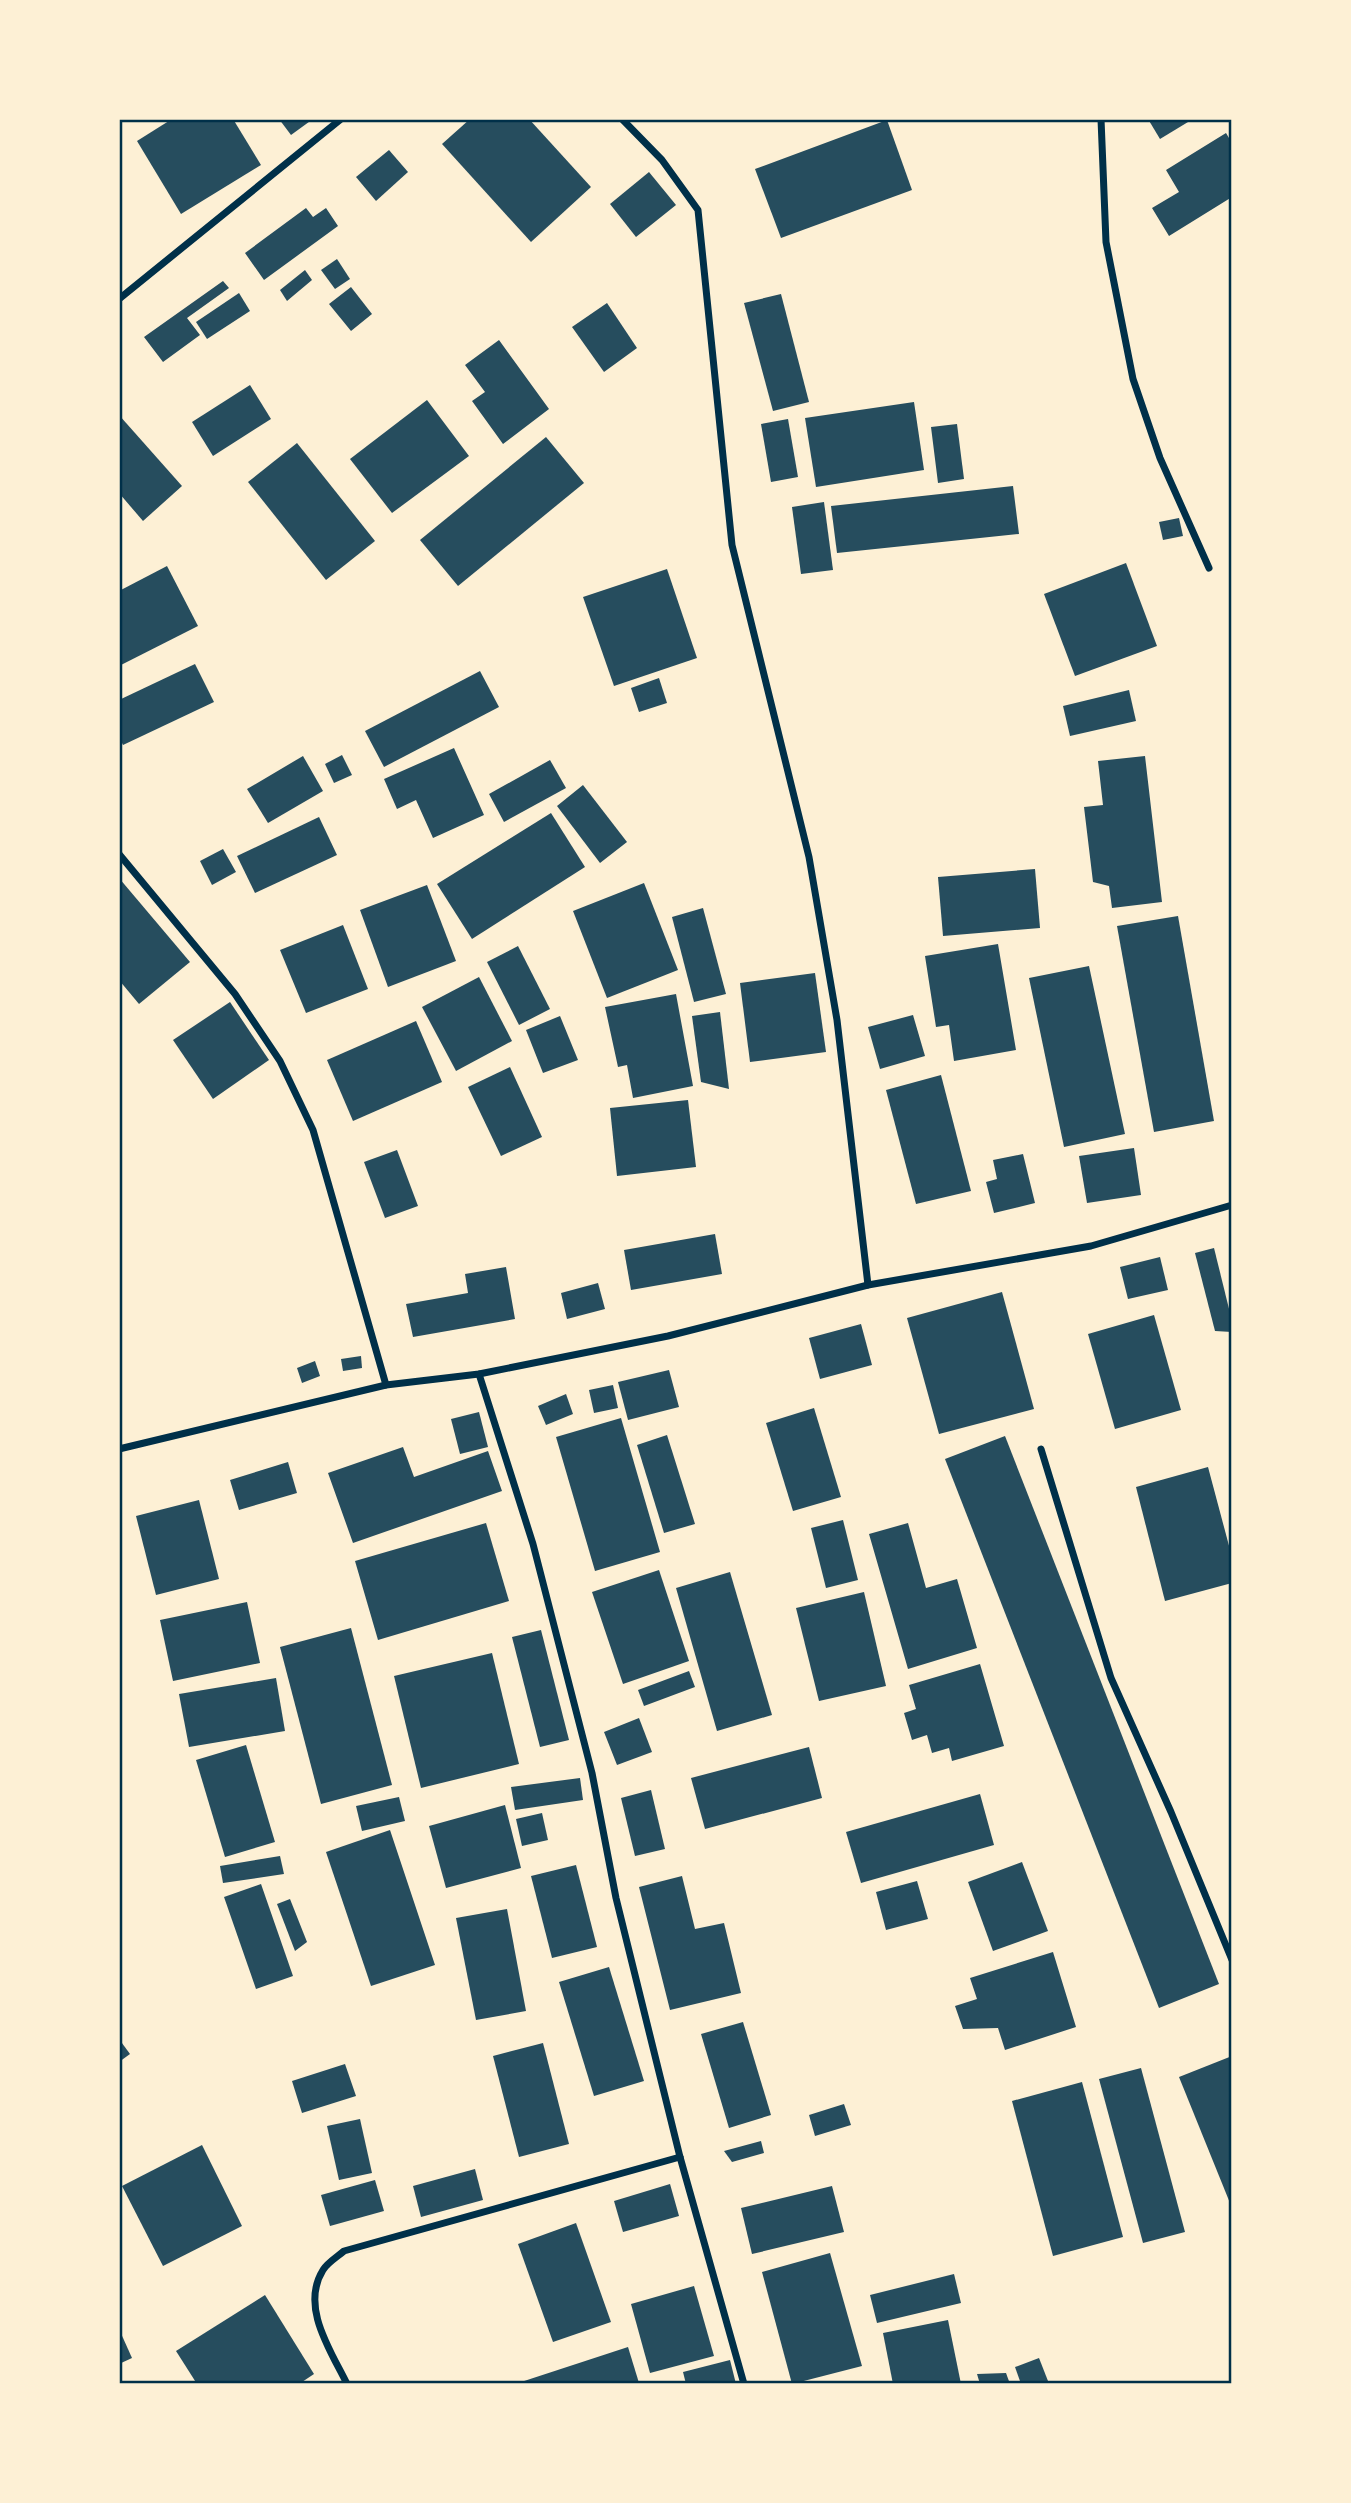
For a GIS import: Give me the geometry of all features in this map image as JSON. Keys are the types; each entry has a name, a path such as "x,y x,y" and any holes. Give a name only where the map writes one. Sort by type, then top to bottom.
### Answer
{"street":[{"path":"119,299 341,119"},
{"path":"622,119 662,160 698,210 733,545 809,857 837,1020 868,1285"},
{"path":"1101,119 1105,242 1133,379 1160,458 1209,568"},
{"path":"119,854 235,993 280,1061 313,1130 386,1385"},
{"path":"119,1449 386,1385 479,1374 668,1336 868,1285 1091,1246 1232,1205"},
{"path":"479,1374 533,1544 592,1773 616,1898 680,2157 744,2384"},
{"path":"1041,1449 1111,1678 1171,1812 1232,1961"},
{"path":"347,2384 317,2322 315,2291 323,2269 344,2251 680,2157"}],"building":[{"path":"172,119 233,119 261,165 181,214 137,141"},
{"path":"279,119 313,119 291,135"},
{"path":"470,119 529,119 591,187 531,242 442,144"},
{"path":"1148,119 1193,119 1160,139"},
{"path":"887,120 912,190 781,238 755,169"},
{"path":"1226,133 1232,143 1232,197 1169,236 1152,208 1179,192 1166,170"},
{"path":"389,150 408,172 376,201 356,177"},
{"path":"649,172 676,205 636,237 610,204"},
{"path":"306,208 313,217 326,208 338,226 264,280 245,253"},
{"path":"337,259 350,279 335,289 321,270"},
{"path":"305,270 312,280 287,301 280,290"},
{"path":"223,281 229,288 187,318 200,335 163,362 144,337"},
{"path":"351,287 372,314 351,331 329,304"},
{"path":"239,293 250,311 207,339 196,322"},
{"path":"781,294 809,402 773,411 744,303"},
{"path":"607,303 637,348 604,372 572,327"},
{"path":"499,340 549,409 503,444 472,401 485,392 465,365"},
{"path":"250,385 271,419 213,456 192,422"},
{"path":"427,400 469,456 392,513 350,459"},
{"path":"914,402 924,470 816,487 805,418"},
{"path":"119,415 182,486 143,521 119,493"},
{"path":"788,419 798,477 771,482 761,424"},
{"path":"957,424 964,479 938,483 931,427"},
{"path":"546,437 584,483 458,586 420,540"},
{"path":"297,443 375,541 326,580 248,482"},
{"path":"1013,486 1019,534 837,553 831,506"},
{"path":"824,502 833,570 801,574 792,507"},
{"path":"1179,518 1183,536 1163,540 1159,522"},
{"path":"1126,563 1157,646 1075,676 1044,594"},
{"path":"167,566 198,626 119,666 119,591"},
{"path":"667,569 697,658 614,686 583,597"},
{"path":"195,664 214,702 123,745 119,737 119,700"},
{"path":"480,671 499,707 384,767 365,731"},
{"path":"659,678 667,703 639,712 631,688"},
{"path":"1129,690 1136,721 1070,736 1063,706"},
{"path":"454,748 484,815 433,838 416,800 397,809 384,779"},
{"path":"342,755 352,775 334,783 325,764"},
{"path":"303,756 323,791 268,823 247,789"},
{"path":"1145,756 1162,902 1112,908 1109,886 1093,882 1084,807 1103,805 1098,761"},
{"path":"550,760 566,788 504,822 489,794"},
{"path":"583,785 627,842 600,863 557,806"},
{"path":"551,813 585,867 472,939 437,884"},
{"path":"319,817 337,855 255,893 237,856"},
{"path":"223,849 236,872 212,885 200,861"},
{"path":"1035,869 1040,928 943,936 938,877"},
{"path":"119,878 190,962 139,1004 119,980"},
{"path":"644,883 678,970 607,998 573,911"},
{"path":"427,885 456,961 388,987 360,910"},
{"path":"703,908 726,994 694,1002 672,917"},
{"path":"1178,916 1214,1121 1154,1132 1117,926"},
{"path":"343,925 368,989 306,1013 280,950"},
{"path":"998,944 1016,1050 954,1061 949,1025 936,1027 925,956"},
{"path":"518,946 550,1009 519,1025 487,962"},
{"path":"1089,966 1125,1134 1064,1147 1029,978"},
{"path":"815,973 826,1052 750,1062 740,983"},
{"path":"479,977 512,1041 456,1071 422,1007"},
{"path":"676,994 693,1086 633,1098 627,1065 618,1067 605,1007"},
{"path":"230,1002 269,1060 213,1099 173,1040"},
{"path":"720,1012 729,1089 701,1082 692,1016"},
{"path":"913,1015 925,1056 880,1069 868,1027"},
{"path":"560,1016 578,1060 543,1073 526,1030"},
{"path":"416,1021 442,1082 353,1121 327,1060"},
{"path":"510,1067 542,1137 501,1156 468,1087"},
{"path":"941,1075 971,1191 916,1204 886,1090"},
{"path":"688,1100 696,1167 617,1176 610,1108"},
{"path":"1134,1148 1141,1195 1087,1203 1079,1156"},
{"path":"397,1150 418,1206 385,1218 364,1162"},
{"path":"1023,1154 1035,1203 994,1213 986,1182 997,1179 993,1160"},
{"path":"715,1234 722,1274 631,1290 624,1250"},
{"path":"1214,1248 1232,1321 1232,1332 1215,1331 1195,1253"},
{"path":"1160,1257 1168,1290 1128,1299 1120,1267"},
{"path":"506,1267 515,1319 413,1337 406,1304 468,1293 465,1274"},
{"path":"598,1283 605,1309 567,1319 561,1293"},
{"path":"1002,1292 1034,1409 939,1434 907,1318"},
{"path":"1154,1315 1181,1410 1115,1429 1088,1334"},
{"path":"861,1324 872,1365 820,1379 809,1338"},
{"path":"361,1356 362,1368 343,1371 341,1359"},
{"path":"315,1361 320,1376 302,1383 297,1368"},
{"path":"669,1370 679,1407 628,1420 618,1382"},
{"path":"613,1385 618,1408 594,1413 589,1390"},
{"path":"566,1394 573,1414 546,1425 538,1406"},
{"path":"814,1408 841,1497 793,1511 766,1423"},
{"path":"479,1412 488,1447 460,1454 451,1419"},
{"path":"621,1418 660,1552 595,1571 556,1437"},
{"path":"667,1435 695,1524 664,1533 637,1445"},
{"path":"1005,1436 1219,1984 1159,2008 945,1459"},
{"path":"403,1447 414,1477 488,1451 502,1491 353,1543 328,1473"},
{"path":"288,1462 297,1493 239,1510 230,1480"},
{"path":"1208,1467 1232,1557 1232,1583 1165,1601 1136,1487"},
{"path":"199,1500 219,1579 156,1595 136,1516"},
{"path":"843,1520 858,1580 826,1588 811,1528"},
{"path":"486,1523 509,1601 378,1640 355,1561"},
{"path":"908,1523 926,1588 957,1579 977,1648 908,1669 869,1534"},
{"path":"659,1570 689,1661 623,1684 592,1592"},
{"path":"730,1572 772,1715 717,1731 676,1588"},
{"path":"864,1592 886,1686 819,1701 796,1608"},
{"path":"247,1602 260,1663 173,1681 160,1620"},
{"path":"351,1628 392,1785 321,1804 280,1647"},
{"path":"541,1630 569,1740 540,1747 512,1637"},
{"path":"492,1653 519,1764 421,1788 394,1676"},
{"path":"980,1664 1004,1746 952,1761 949,1748 932,1753 927,1735 912,1740 904,1713 916,1709 909,1685"},
{"path":"689,1671 695,1687 644,1706 638,1690"},
{"path":"276,1678 285,1731 189,1747 179,1694"},
{"path":"639,1718 652,1752 617,1765 604,1732"},
{"path":"246,1745 275,1842 225,1857 196,1760"},
{"path":"809,1747 822,1798 705,1829 691,1778"},
{"path":"580,1778 583,1800 515,1810 511,1787"},
{"path":"651,1790 665,1849 635,1856 621,1798"},
{"path":"980,1794 994,1845 861,1883 846,1832"},
{"path":"399,1797 405,1821 362,1831 356,1806"},
{"path":"505,1805 521,1868 446,1888 429,1826"},
{"path":"542,1813 548,1840 522,1846 516,1819"},
{"path":"390,1830 435,1965 371,1986 326,1852"},
{"path":"280,1856 284,1874 223,1883 220,1866"},
{"path":"1022,1862 1048,1931 993,1951 968,1882"},
{"path":"576,1865 597,1947 552,1958 531,1876"},
{"path":"682,1876 695,1929 724,1923 741,1993 670,2010 639,1887"},
{"path":"917,1881 928,1919 886,1930 876,1892"},
{"path":"261,1884 293,1976 256,1989 224,1897"},
{"path":"290,1899 307,1942 295,1951 277,1904"},
{"path":"507,1909 526,2011 476,2020 456,1918"},
{"path":"1053,1952 1076,2027 1005,2050 998,2028 963,2029 955,2006 977,1999 970,1978"},
{"path":"609,1967 644,2081 594,2096 559,1982"},
{"path":"743,2022 771,2115 729,2128 701,2034"},
{"path":"119,2039 130,2054 119,2062"},
{"path":"543,2043 569,2144 519,2157 493,2056"},
{"path":"1232,2056 1232,2208 1179,2077"},
{"path":"345,2064 356,2096 302,2113 292,2081"},
{"path":"1141,2068 1185,2232 1143,2243 1099,2079"},
{"path":"1082,2082 1123,2237 1053,2256 1012,2101"},
{"path":"844,2104 851,2125 815,2136 809,2115"},
{"path":"360,2119 372,2173 339,2180 327,2126"},
{"path":"761,2141 764,2153 732,2162 724,2151"},
{"path":"202,2145 242,2226 163,2266 122,2186"},
{"path":"475,2169 483,2200 421,2217 413,2186"},
{"path":"375,2180 384,2211 330,2226 321,2195"},
{"path":"670,2184 679,2216 623,2232 614,2201"},
{"path":"832,2186 844,2232 752,2254 741,2208"},
{"path":"576,2223 611,2322 553,2342 518,2244"},
{"path":"830,2253 862,2366 792,2384 762,2272"},
{"path":"954,2274 961,2303 877,2323 870,2295"},
{"path":"694,2286 714,2356 650,2373 631,2304"},
{"path":"265,2295 314,2374 299,2384 197,2384 176,2351"},
{"path":"948,2320 961,2384 893,2384 883,2333"},
{"path":"119,2329 132,2358 119,2364"},
{"path":"628,2347 639,2383 518,2384 518,2383"},
{"path":"1039,2358 1048,2381 1021,2384 1015,2367"},
{"path":"730,2360 736,2384 686,2384 683,2372"},
{"path":"1006,2373 1010,2384 980,2384 977,2374"}]}
